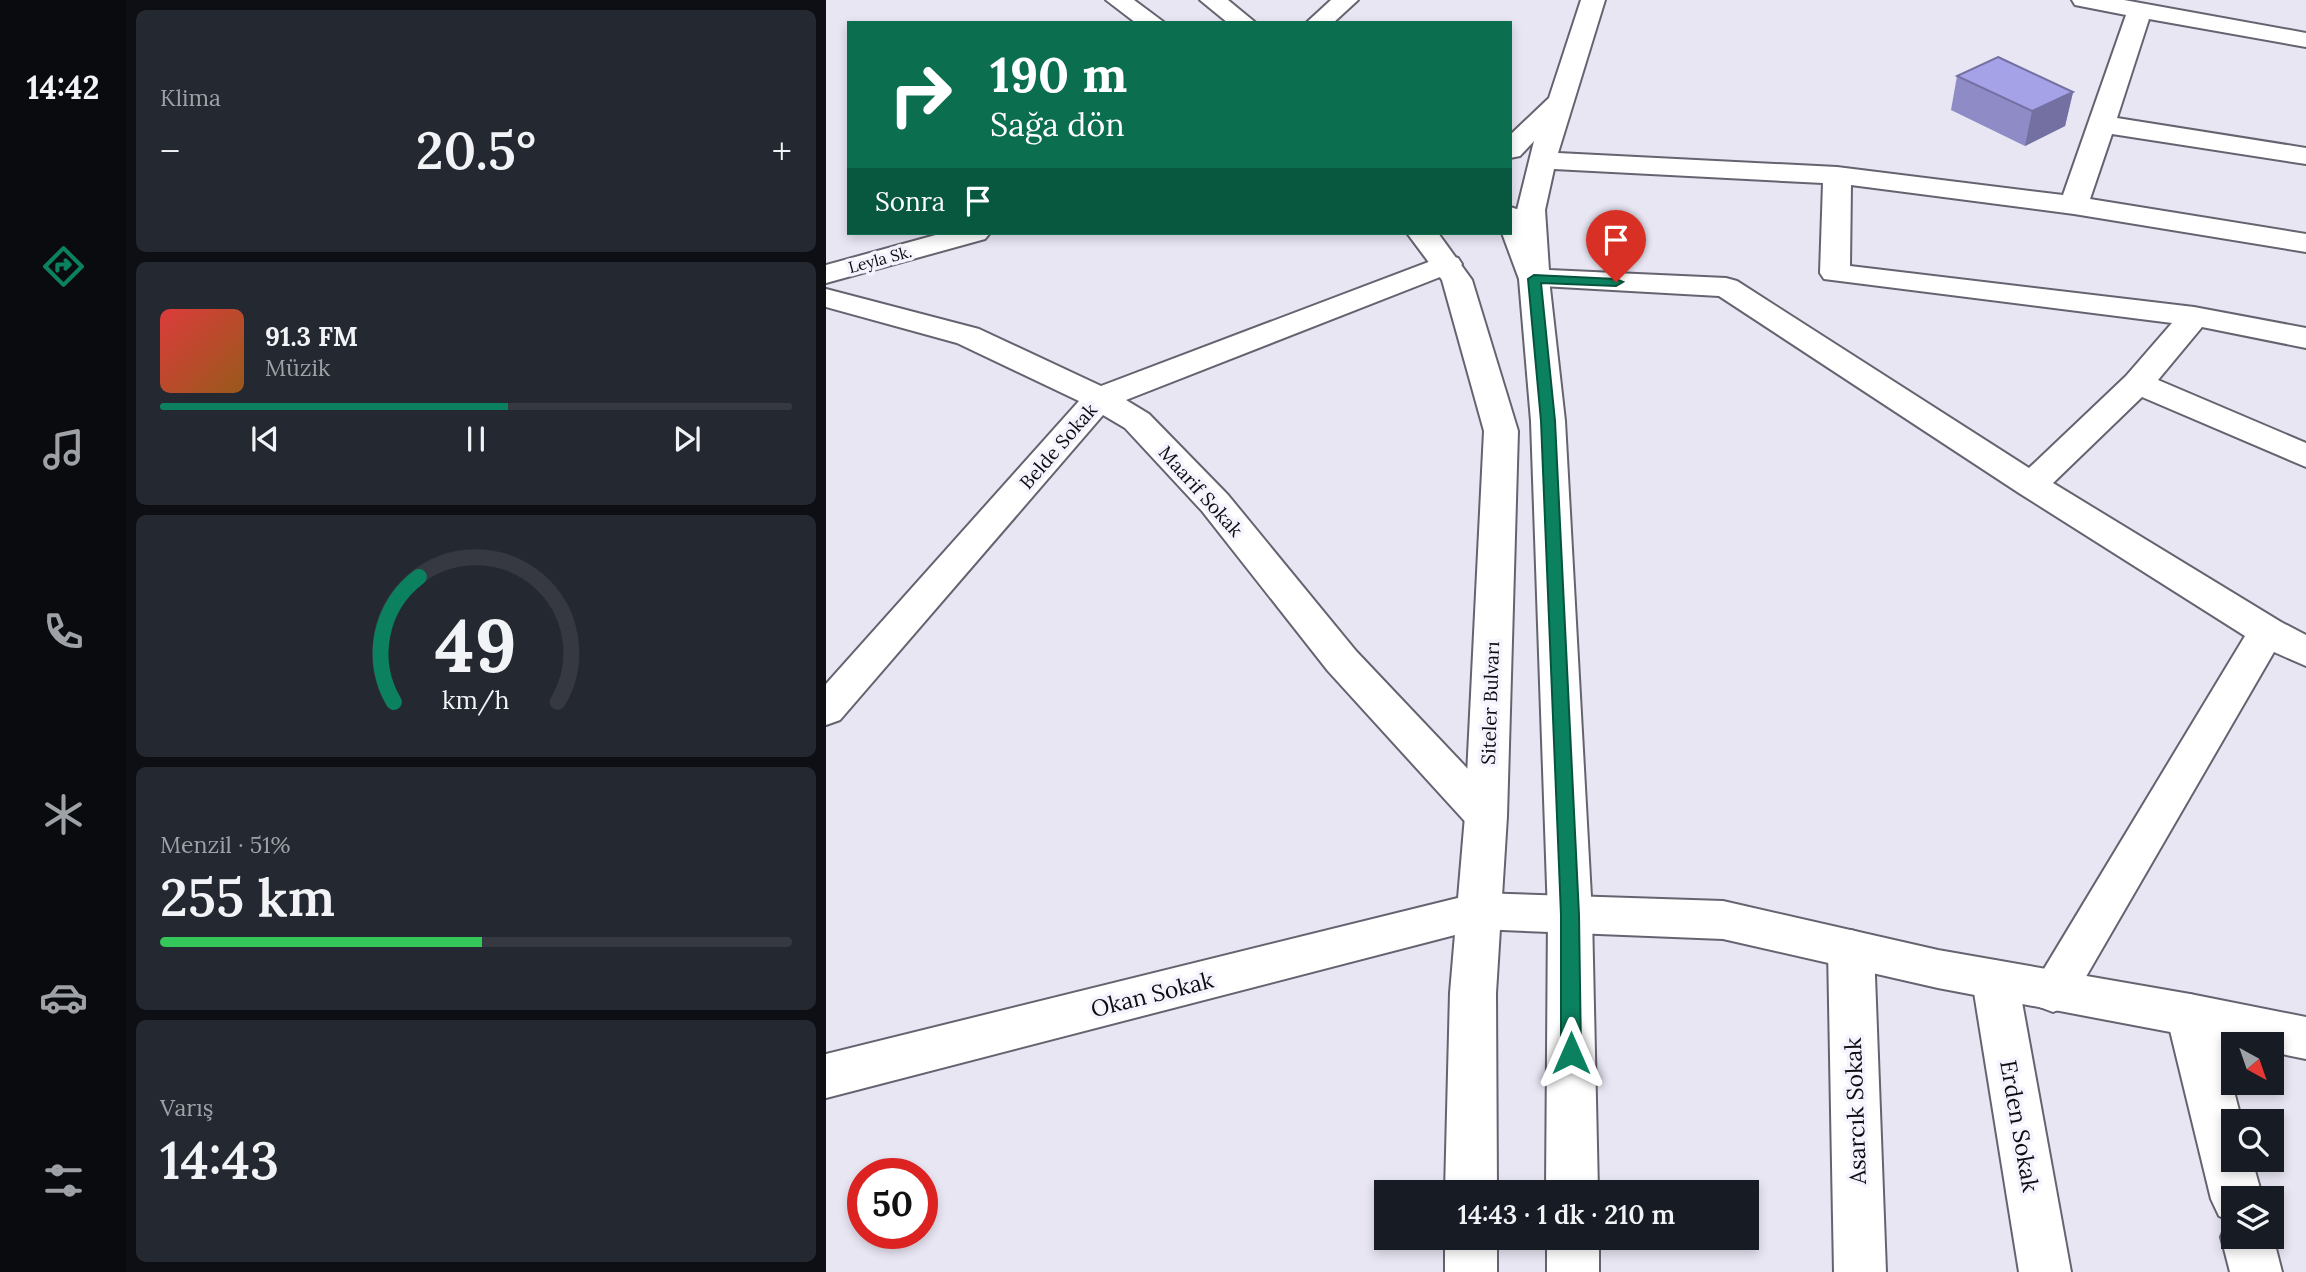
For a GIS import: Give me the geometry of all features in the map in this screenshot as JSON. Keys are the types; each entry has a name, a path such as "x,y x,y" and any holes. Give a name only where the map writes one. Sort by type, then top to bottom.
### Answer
{"street":[{"path":"1118,0 1150,21"},
{"path":"1212,0 1241,21"},
{"path":"1320,21 1346,0"},
{"path":"1573,1180 1570,915 1548,421 1534,279 1531,210 1542,160 1593,0"},
{"path":"2084,0 2140,10 2201,10 2306,40"},
{"path":"2074,205 2140,10"},
{"path":"1512,148 1561,100"},
{"path":"2101,124 2306,156"},
{"path":"1542,160 1837,175 2074,205 2306,243"},
{"path":"1837,175 1835,273 2194,316 2306,338"},
{"path":"1512,221 1534,279"},
{"name":"Leyla Sk.","path":"826,274 968,235"},
{"name":"Siteler Bulvarı","path":"1424,235 1457,280 1501,431 1486,816 1473,993 1472,1180"},
{"name":"Belde Sokak","path":"826,710 1100,398 1447,264"},
{"path":"1534,279 1726,287 2031,485 2267,632 2306,652"},
{"name":"Maarif Sokak","path":"826,298 968,336 1100,398 1137,421 1215,503 1342,661 1486,816"},
{"path":"2031,485 2138,383 2194,316"},
{"path":"2138,383 2306,456"},
{"path":"2053,992 2267,632"},
{"name":"Okan Sokak","path":"826,1076 1478,911 1723,920 2053,992 2190,1014 2306,1038"},
{"name":"Asarcık Sokak","path":"1851,949 1860,1272"},
{"name":"Erden Sokak","path":"1996,980 2045,1272"},
{"path":"2190,1014 2234,1186"},
{"path":"2250,1249 2256,1272"},
{"path":"1471,1250 1471,1272"},
{"path":"1573,1250 1573,1272"}],"building":[{"path":"1998,57 2073,92 2032,111 1957,76"}],"route":[{"path":"1571,1053 1570,915 1548,421 1534,279 1616,282"}]}
